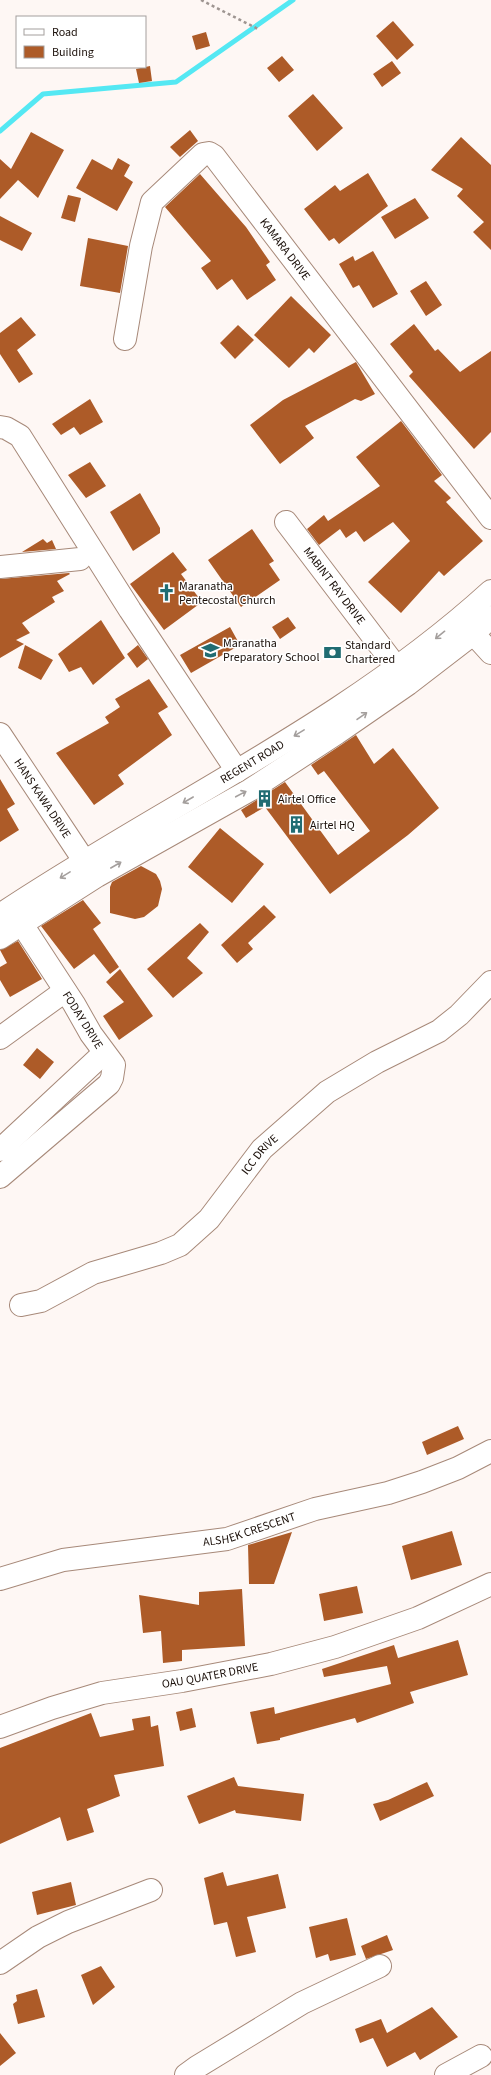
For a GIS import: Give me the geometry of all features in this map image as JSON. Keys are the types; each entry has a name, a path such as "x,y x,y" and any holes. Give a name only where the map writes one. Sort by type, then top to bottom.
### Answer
{"street":[{"name":"KAMARA DRIVE","path":"125,339 141,246 152,202 203,154 209,153 214,156 491,518"},
{"path":"0,427 6,428 20,436 130,610 237,771"},
{"name":"MABINT RAY DRIVE","path":"286,522 397,668"},
{"path":"0,567 80,559"},
{"name":"REGENT ROAD","path":"0,938 11,916 85,862 237,771 331,725 408,684 467,626 491,591"},
{"name":"REGENT ROAD","path":"11,916 97,876 250,790 331,725 397,668 467,626 491,617"},
{"path":"467,626 491,653"},
{"name":"HANS KAWA DRIVE","path":"0,734 85,862"},
{"name":"FODAY DRIVE","path":"0,1150 104,1053 65,991 11,916"},
{"name":"ICC DRIVE","path":"21,1305 41,1301 93,1273 161,1253 180,1245 209,1219 262,1149 327,1092 377,1062 439,1031 459,1015 491,982"},
{"path":"0,1038 65,991"},
{"path":"0,1177 109,1084 112,1078 114,1064 104,1053"},
{"name":"ALSHEK CRESCENT","path":"0,1579 63,1560 227,1539 315,1509 388,1493 422,1482 458,1468 491,1451"},
{"name":"OAU QUATER DRIVE","path":"0,1727 102,1692 182,1681 271,1664 335,1647 418,1618 491,1584"},
{"path":"0,1963 38,1937 68,1922 151,1890"},
{"path":"186,2075 302,2003 380,1966"},
{"path":"446,2075 481,2056"}],"path":[{"path":"201,0 258,29"}],"building":[{"path":"393,21 414,45 397,60 376,36"},
{"path":"206,32 210,46 196,50 192,36"},
{"path":"282,56 294,70 279,82 267,68"},
{"path":"392,61 401,73 382,87 373,74"},
{"path":"150,66 152,81 139,83 136,69"},
{"path":"313,94 343,128 317,151 288,116"},
{"path":"190,130 198,141 180,157 170,147"},
{"path":"31,132 64,150 38,198 18,180 0,199 0,159 11,169"},
{"path":"461,137 491,165 491,250 473,232 484,222 457,196 463,189 431,170"},
{"path":"118,158 130,165 124,176 133,182 117,211 76,188 92,159 112,170"},
{"path":"368,173 388,206 339,244 334,238 329,241 304,209 335,185 340,191"},
{"path":"200,174 246,227 270,262 266,265 276,280 247,300 232,279 217,290 201,268 211,261 165,207"},
{"path":"68,195 81,198 75,222 61,218"},
{"path":"415,198 429,218 395,239 381,217"},
{"path":"0,216 32,233 22,251 0,240"},
{"path":"88,238 128,246 120,293 80,286"},
{"path":"373,251 398,294 373,308 359,285 353,288 339,264 353,256 355,261"},
{"path":"426,281 442,305 426,316 410,291"},
{"path":"291,296 331,335 314,353 309,348 289,368 254,335"},
{"path":"21,317 36,335 17,350 33,374 19,383 0,354 0,333"},
{"path":"414,324 435,351 438,349 460,372 491,351 491,432 474,449 409,376 413,372 390,344"},
{"path":"238,325 254,340 235,359 220,343"},
{"path":"356,362 375,394 361,401 355,399 305,426 314,438 280,464 250,425 283,400"},
{"path":"90,399 103,422 80,435 74,427 61,435 52,424"},
{"path":"401,421 442,475 434,481 451,498 446,502 483,541 444,576 439,571 401,613 368,582 410,541 393,522 364,542 356,531 346,538 340,529 319,545 307,529 324,515 328,521 380,486 356,457"},
{"path":"90,462 106,486 86,498 68,475"},
{"path":"140,493 160,528 160,533 133,551 110,512"},
{"path":"252,529 274,561 269,564 280,580 241,607 208,560"},
{"path":"43,539 47,543 52,540 56,549 22,552"},
{"name":"Maranatha Pentecostal Church","path":"173,552 187,570 181,574 202,602 164,630 130,584"},
{"path":"70,574 57,581 64,591 52,597 55,602 22,623 30,633 16,640 24,644 0,658 0,579"},
{"path":"288,617 296,628 280,639 272,627"},
{"path":"101,620 125,658 93,685 81,667 69,672 58,654"},
{"name":"Maranatha Preparatory School","path":"230,627 240,645 191,673 180,655"},
{"path":"25,645 53,660 41,680 18,668"},
{"path":"138,645 148,659 137,668 127,654"},
{"path":"149,679 168,707 158,713 172,735 118,775 124,784 94,805 56,753 109,723 105,717 120,707 115,699"},
{"path":"356,735 374,764 393,748 439,808 408,835 330,894 265,807 246,818 241,810 285,782 338,855 370,831 324,771 318,775 311,765"},
{"path":"0,779 15,804 7,809 19,830 0,842"},
{"path":"220,828 264,864 232,903 188,867"},
{"path":"141,866 156,874 160,881 162,889 158,906 144,917 135,919 110,913 110,887 112,882"},
{"path":"83,900 101,923 93,929 119,967 110,974 94,954 74,969 41,926"},
{"path":"264,905 276,917 248,943 253,949 237,963 221,945"},
{"path":"200,923 209,932 187,958 203,973 173,998 147,969"},
{"path":"18,941 42,979 10,997 0,980 0,967 7,963 0,950"},
{"path":"120,969 153,1016 119,1040 103,1016 124,1002 106,982"},
{"path":"37,1048 54,1062 40,1079 23,1065"},
{"path":"458,1426 464,1439 427,1455 422,1442"},
{"path":"452,1531 462,1565 411,1580 402,1546"},
{"path":"292,1532 274,1584 249,1584 248,1545"},
{"path":"357,1586 363,1613 324,1621 319,1594"},
{"path":"242,1589 245,1646 182,1650 182,1661 163,1663 161,1631 143,1633 139,1595 199,1605 199,1592"},
{"path":"458,1640 468,1675 410,1692 414,1703 357,1723 355,1718 280,1738 280,1740 257,1744 250,1712 274,1707 275,1714 391,1684 387,1666 324,1677 322,1669 394,1645 398,1658"},
{"path":"192,1708 196,1727 180,1731 176,1712"},
{"path":"91,1713 100,1737 134,1730 132,1719 150,1716 151,1727 158,1725 164,1766 114,1775 120,1796 87,1809 94,1832 67,1841 60,1817 0,1844 0,1748"},
{"path":"234,1777 238,1786 304,1794 301,1821 236,1813 235,1810 199,1824 187,1796"},
{"path":"427,1782 434,1796 380,1821 373,1804 388,1800"},
{"path":"223,1872 227,1886 278,1874 286,1908 247,1917 256,1952 236,1957 227,1922 214,1925 204,1878"},
{"path":"71,1882 76,1905 37,1915 32,1892"},
{"path":"347,1918 356,1955 330,1961 328,1954 316,1958 309,1927"},
{"path":"387,1935 393,1950 366,1959 361,1946"},
{"path":"101,1966 115,1987 93,2005 81,1975"},
{"path":"37,1989 45,2017 18,2024 13,2004 17,2001 16,1995"},
{"path":"432,2007 458,2037 420,2060 415,2052 387,2067 373,2038 360,2043 355,2029 381,2019 387,2033"},
{"path":"0,2033 16,2053 0,2066"}],"waterway":[{"path":"0,131 43,94 176,82 293,0"}],"place":[{"name":"Maranatha Pentecostal Church","path":"166,593"},
{"name":"Maranatha Preparatory School","path":"210,650"},
{"name":"Standard Chartered","path":"332,652"},
{"name":"Airtel Office","path":"265,799"},
{"name":"Airtel HQ","path":"297,825"}]}
